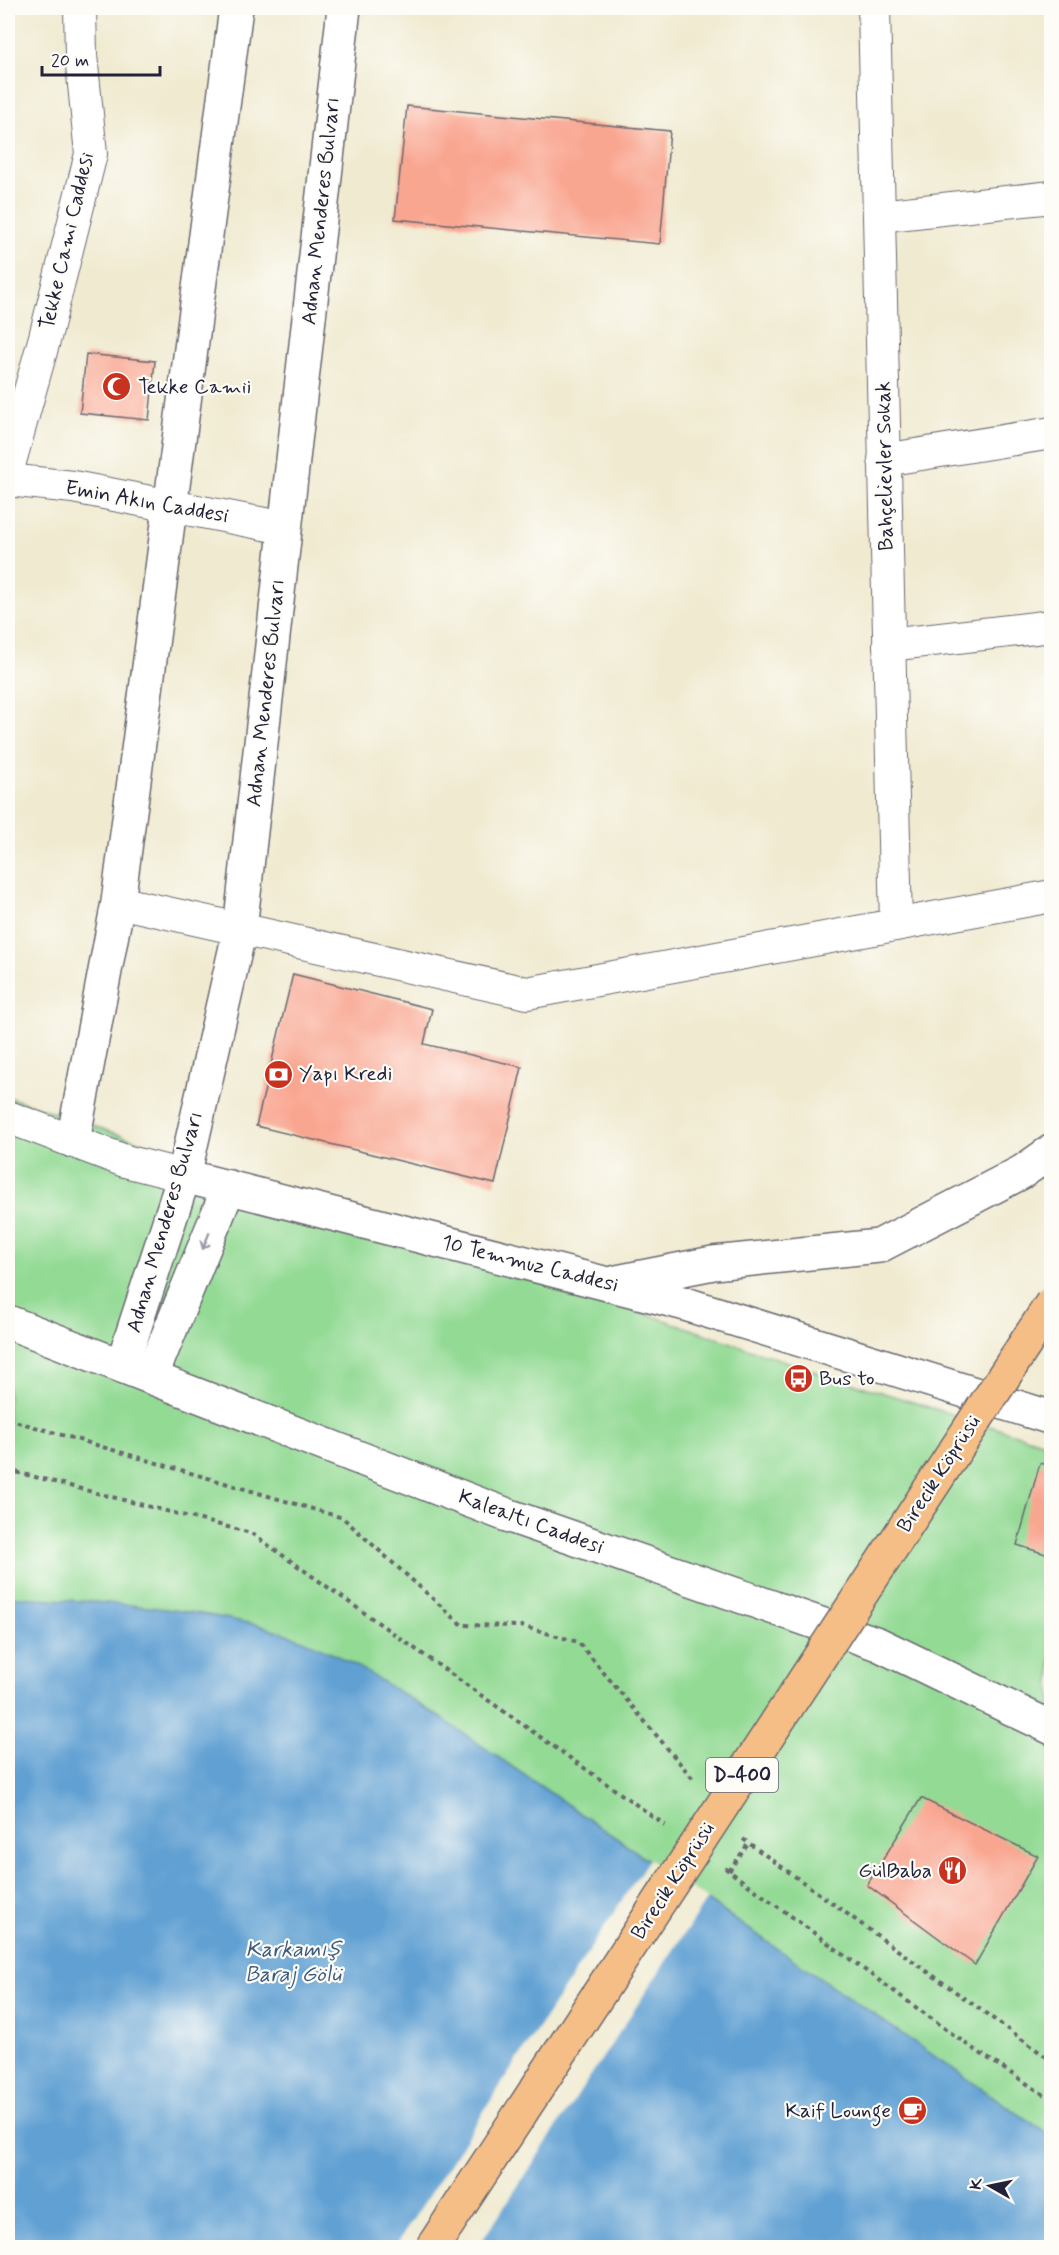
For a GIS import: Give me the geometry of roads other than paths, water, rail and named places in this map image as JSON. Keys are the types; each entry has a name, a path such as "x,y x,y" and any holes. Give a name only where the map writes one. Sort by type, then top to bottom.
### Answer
{"main road":[{"name":"Birecik Köprüsü","path":"432,2247 1052,1303"}],"street":[{"name":"Tekke Cami Caddesi","path":"8,469 45,337 91,154 81,56 80,8"},
{"path":"73,1141 118,902 236,8"},
{"name":"Adnan Menderes Bulvarı","path":"136,1372 184,1176 240,929 344,8"},
{"name":"Bahçelievler Sokak","path":"874,8 896,925"},
{"path":"879,216 1052,197"},
{"path":"884,460 1052,434"},
{"name":"Emin Akın Caddesi","path":"8,480 73,488 285,528"},
{"path":"889,645 1052,626"},
{"path":"118,902 527,993 1052,896"},
{"name":"10 Temmuz Caddesi","path":"8,1117 125,1161 682,1303 1052,1418"},
{"path":"609,1284 713,1263 879,1246 1022,1172 1052,1151"},
{"path":"136,1372 229,1187"},
{"name":"Kalealtı Caddesi","path":"8,1322 507,1515 878,1644 1052,1728"}],"water":[{"name":"Karkamış Baraj Gölü","path":"8,1596 162,1608 253,1624 303,1640 327,1651 397,1690 1051,2136 1051,2247 8,2247"}],"place":[{"name":"Tekke Camii","path":"117,387"},
{"name":"Yapı Kredi","path":"278,1074"},
{"name":"Bus to","path":"798,1379"},
{"name":"GülBaba","path":"953,1871"},
{"name":"Kaif Lounge","path":"912,2111"}]}
